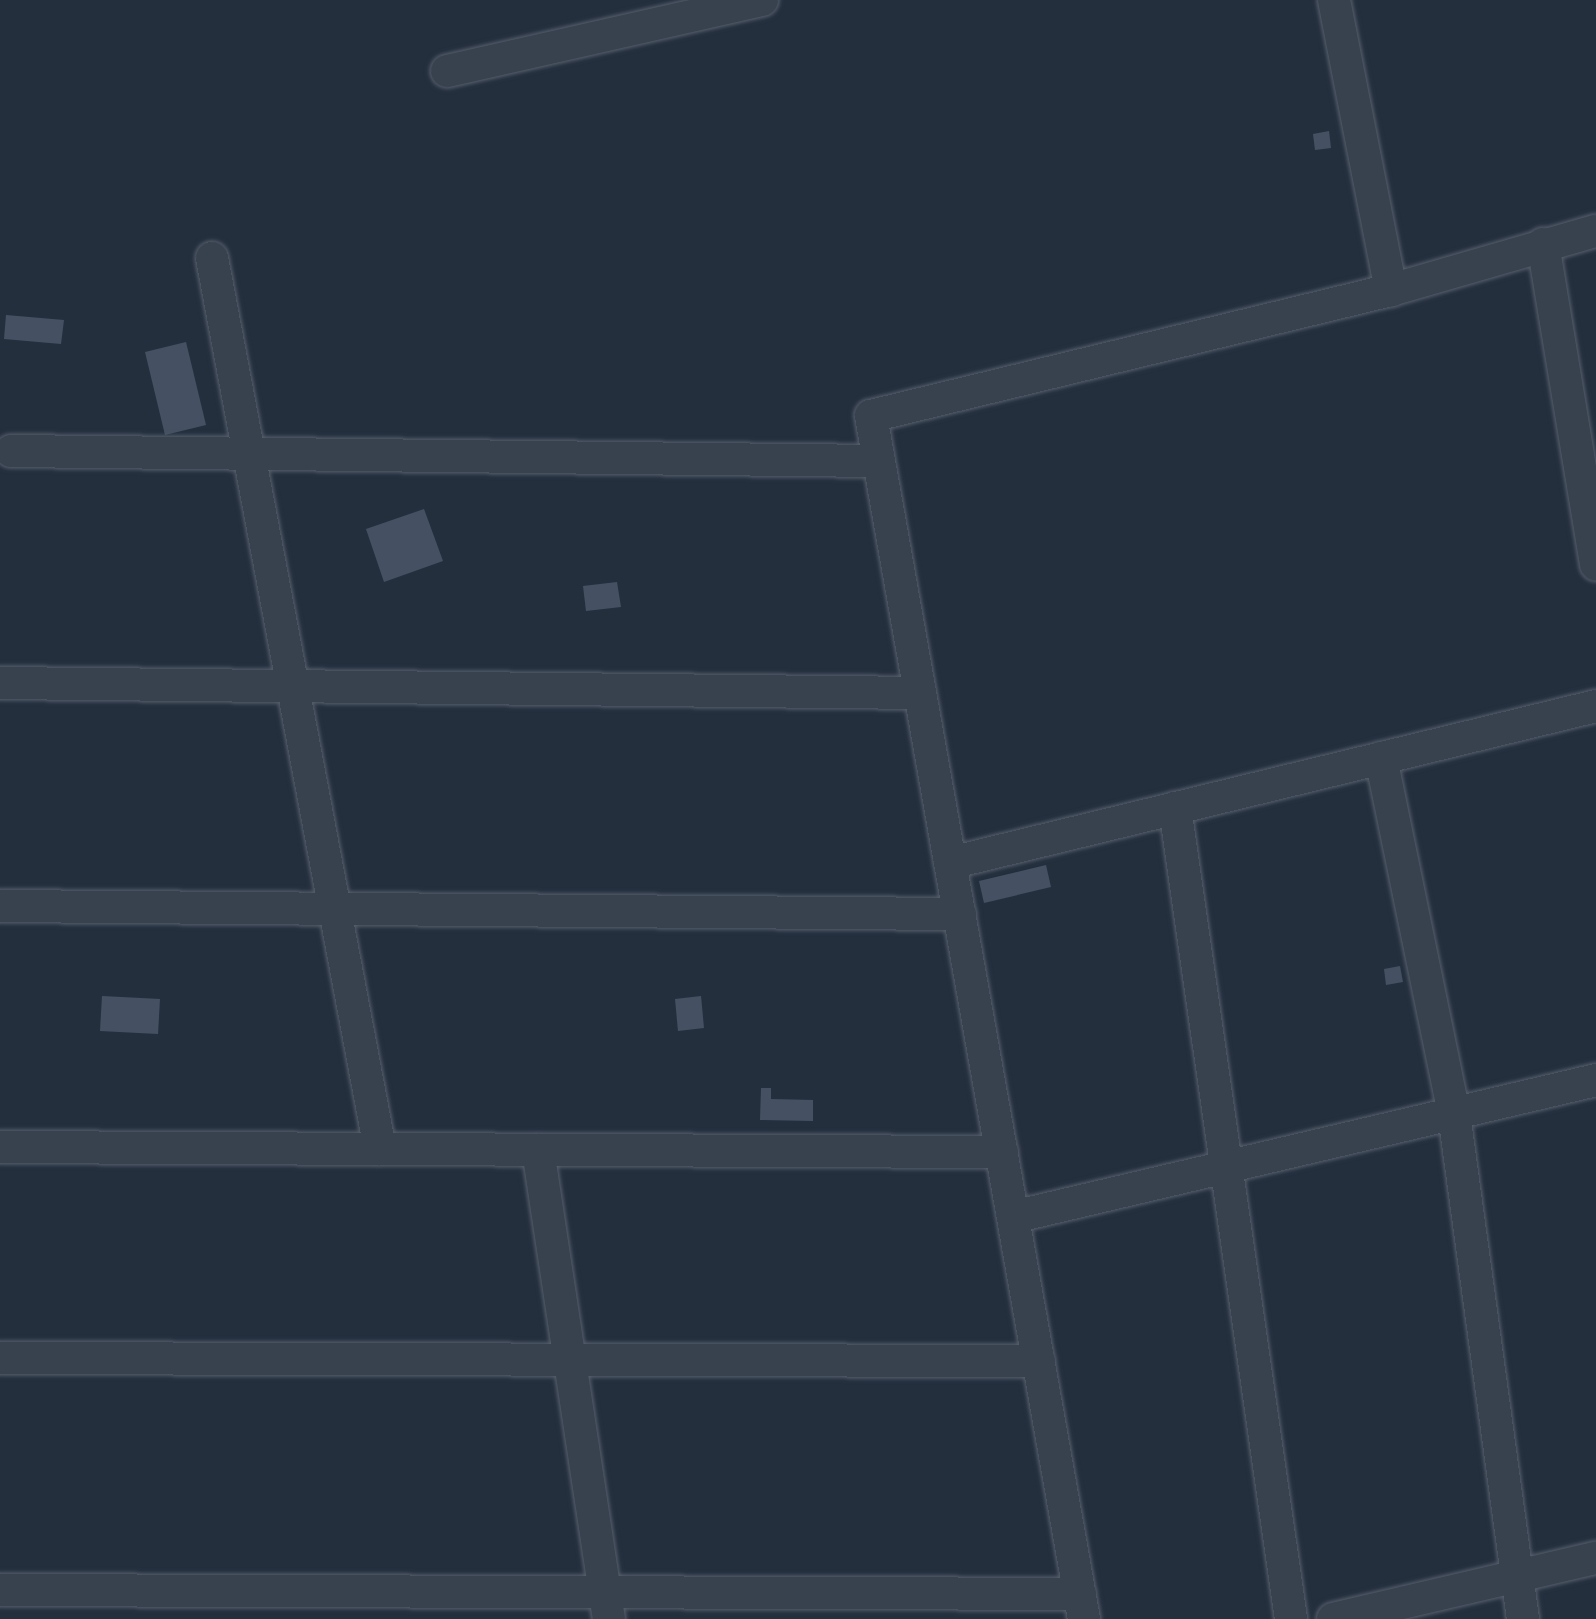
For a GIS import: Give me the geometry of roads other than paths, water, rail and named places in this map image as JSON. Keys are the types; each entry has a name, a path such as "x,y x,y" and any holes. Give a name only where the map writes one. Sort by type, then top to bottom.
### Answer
{"street":[{"path":"447,71 762,0"},
{"path":"1334,0 1391,290"},
{"path":"0,1590 607,1606 1082,1606 871,416 1391,290 1543,244 1596,231"},
{"path":"1543,244 1596,565"},
{"path":"212,258 380,1149"},
{"path":"11,451 879,461"},
{"path":"0,683 920,693"},
{"path":"950,863 1596,706"},
{"path":"1381,758 1454,1114 1523,1619"},
{"path":"1175,808 1291,1619"},
{"path":"0,906 960,914"},
{"path":"1013,1217 1596,1080"},
{"path":"0,1147 1002,1152"},
{"path":"538,1150 607,1606"},
{"path":"0,1358 1039,1361"},
{"path":"1333,1619 1596,1558"}]}
